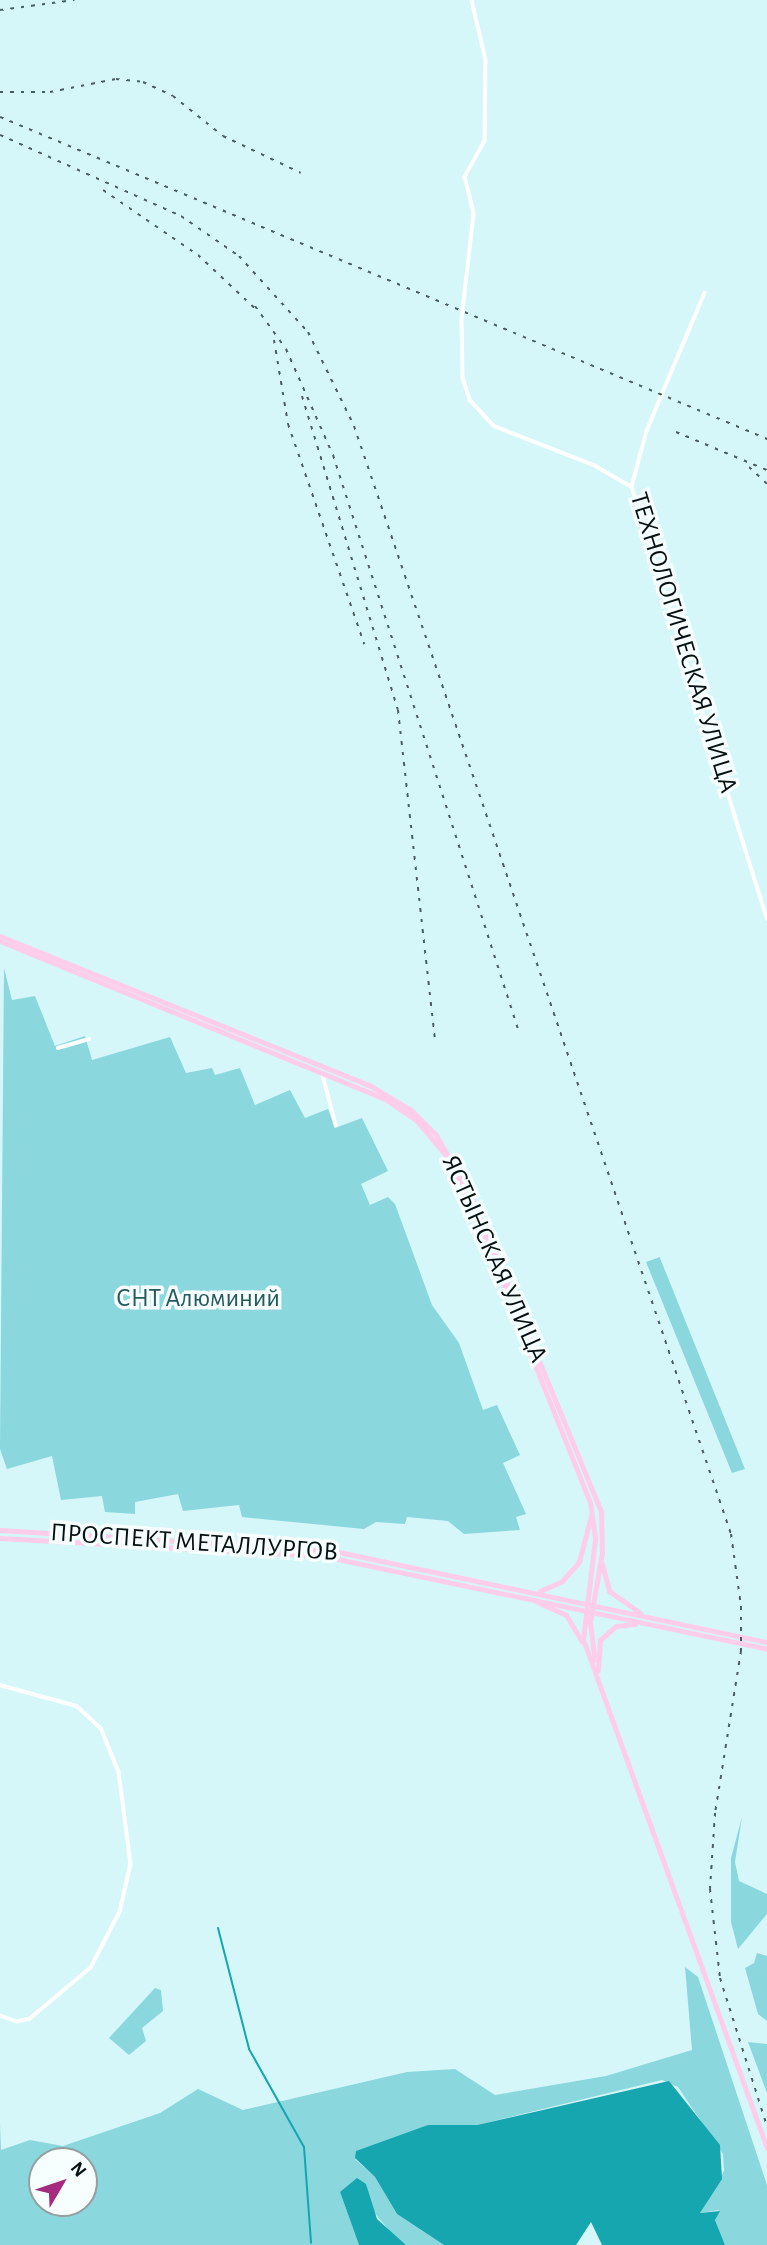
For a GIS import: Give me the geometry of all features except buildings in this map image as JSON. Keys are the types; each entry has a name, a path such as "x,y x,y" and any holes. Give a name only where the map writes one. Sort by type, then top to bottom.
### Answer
{"main road":[{"name":"ЯСТЫНСКАЯ УЛИЦА","path":"0,939 396,1105 443,1153 488,1248 590,1503 595,1539 583,1609 583,1639 599,1676"},
{"name":"ЯСТЫНСКАЯ УЛИЦА","path":"0,939 369,1085 422,1119 454,1162 501,1266 596,1498 602,1553 592,1604 590,1636 599,1676"},
{"path":"533,1591 554,1587 579,1562 588,1539 590,1503"},
{"name":"ПРОСПЕКТ МЕТАЛЛУРГОВ","path":"0,1530 302,1546 533,1591 724,1637"},
{"name":"ПРОСПЕКТ МЕТАЛЛУРГОВ","path":"0,1538 323,1556 643,1623 724,1637"},
{"path":"602,1553 609,1591 649,1617"},
{"path":"531,1599 570,1620 599,1676 767,2148"},
{"path":"599,1676 600,1640 616,1626 643,1623"},
{"path":"724,1637 764,1645"}],"street":[{"path":"472,0 485,47 485,141 465,177 474,214 462,320 467,389 494,426 594,465 632,487"},
{"name":"ТЕХНОЛОГИЧЕСКАЯ УЛИЦА","path":"705,293 647,431 632,487 767,918"},
{"path":"58,1048 89,1039"},
{"path":"323,1073 336,1125"},
{"path":"0,1685 77,1706 101,1728 119,1772 131,1864 120,1912 91,1968 36,2015 6,2020 0,2016"}],"green space":[{"name":"СНТ Алюминий","path":"4,968 12,1000 35,996 55,1046 85,1036 92,1060 170,1037 186,1073 212,1068 215,1075 240,1068 255,1105 290,1090 305,1118 328,1109 335,1128 362,1118 388,1171 361,1184 370,1205 388,1197 395,1204 432,1305 459,1343 483,1410 497,1405 520,1455 503,1463 526,1514 516,1517 520,1530 464,1534 448,1521 407,1517 405,1524 376,1522 364,1529 242,1517 239,1505 183,1511 178,1494 135,1502 135,1514 105,1512 102,1496 61,1500 52,1456 7,1469 0,1449"},
{"path":"660,1257 745,1469 732,1473 646,1262"},
{"path":"742,1817 735,1862 739,1881 767,1894 767,1914 738,1949 731,1922 731,1858"},
{"path":"757,1953 767,1956 767,2021 758,2014 745,1968 754,1963"},
{"path":"685,1967 698,1977 767,2185 767,2245 725,2245 715,2220 719,2210 700,2213 724,2171 723,2154 678,2087 662,2080 477,2125 428,2125 355,2159 375,2177 397,2214 444,2245 406,2245 393,2235 372,2210 366,2184 340,2192 359,2245 0,2245 0,2123 1,2150 30,2140 63,2146 160,2113 198,2089 243,2110 407,2072 455,2069 495,2095 606,2076 692,2050"},
{"path":"155,1988 161,1990 163,2011 142,2028 146,2041 129,2055 109,2038"},
{"path":"748,2042 767,2044 767,2093"}],"shaded area":[{"path":"669,2081 720,2145 722,2179 700,2213 720,2211 715,2220 725,2245 602,2245 591,2222 576,2245 444,2245 397,2214 375,2177 355,2158 356,2151 428,2125 477,2125"},
{"path":"357,2178 366,2184 377,2219 406,2245 359,2245 340,2192"}],"waterway":[{"path":"218,1928 249,2049 304,2147 311,2243"}],"railway":[{"path":"0,10 74,0"},
{"path":"0,92 50,92 116,79 143,82 173,96 223,136 301,173"},
{"path":"0,117 767,439"},
{"path":"0,135 181,216 239,256 308,332 354,426 731,1534 741,1606 741,1651 715,1813 710,1889 720,1978 767,2126"},
{"path":"103,190 198,255 259,312"},
{"path":"255,306 286,349 333,455 518,1029"},
{"path":"274,340 288,424 364,644"},
{"path":"302,396 398,710 435,1039"},
{"path":"676,432 767,470"},
{"path":"749,467 767,484"}]}
